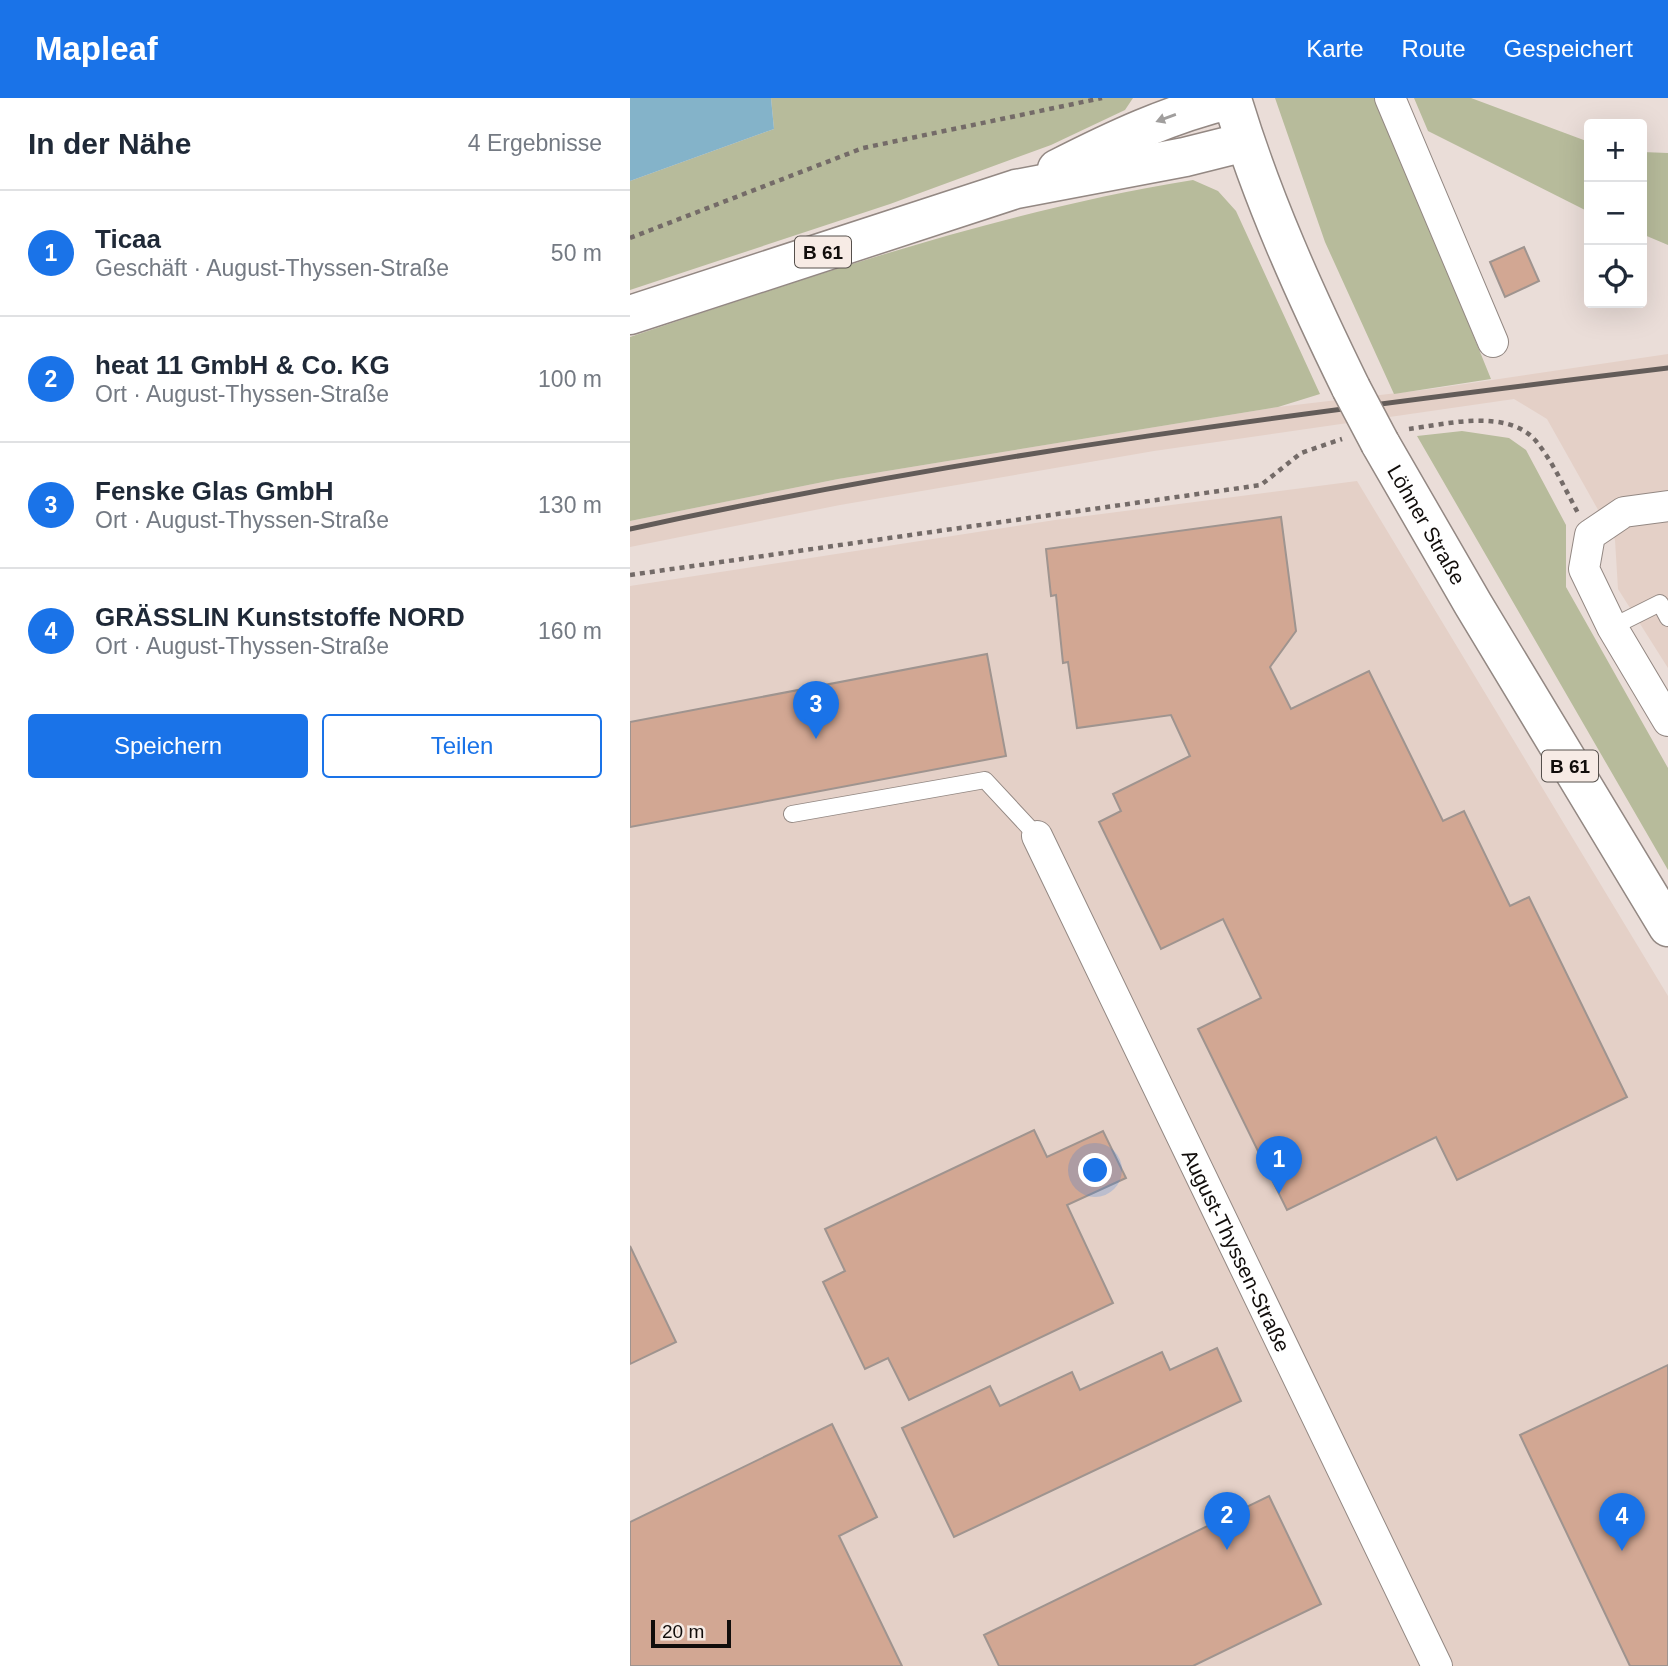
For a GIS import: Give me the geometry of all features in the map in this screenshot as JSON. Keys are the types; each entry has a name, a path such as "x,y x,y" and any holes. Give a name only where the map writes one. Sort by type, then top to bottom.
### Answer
{"main road":[{"name":"Löhner Straße","path":"1231,99 1302,288 1373,437 1666,921"},
{"name":"B 61","path":"1016,189 1138,128 1190,109 1231,99"},
{"name":"B 61","path":"630,315 1016,189 1185,157 1245,142"}],"street":[{"path":"1390,98 1493,342"},
{"path":"1668,506 1624,512 1590,535 1584,569 1612,627 1668,721"},
{"name":"August-Thyssen-Straße","path":"1037,836 1437,1666"}],"lane":[{"path":"1612,627 1664,601 1668,618"},
{"path":"792,814 985,780 1037,836"}],"path":[{"path":"630,238 863,148 1102,98"},
{"path":"630,575 1261,485 1301,453 1331,440 1373,437 1471,421 1503,424 1521,430 1534,439 1590,535"}],"shaded area":[{"path":"1668,354 1668,668 1618,589 1615,540 1547,419 1514,399 1154,451 840,505 630,547 630,521 838,479 1278,407 1431,389"},
{"path":"1357,481 1668,996 1668,1666 630,1666 630,586 1055,520"}],"green space":[{"path":"771,98 1133,98 1125,110 1051,145 890,204 630,290 630,181 774,129"},
{"path":"1275,98 1377,98 1491,379 1394,394 1325,242"},
{"path":"1414,98 1471,98 1584,140 1584,209 1428,131"},
{"path":"1647,152 1668,153 1668,245 1647,236"},
{"path":"1193,180 1218,191 1236,211 1320,394 1278,407 838,479 630,521 630,337 839,268 979,227 1121,193"},
{"path":"1462,431 1509,438 1526,450 1566,525 1566,587 1668,768 1668,870 1417,436"}],"water":[{"path":"630,98 771,98 774,129 630,181"}],"building":[{"path":"1524,247 1539,281 1505,297 1490,262"},
{"path":"1281,517 1296,631 1270,667 1291,709 1369,671 1443,821 1464,811 1510,906 1529,897 1627,1097 1457,1180 1436,1137 1287,1210 1198,1029 1261,998 1223,919 1161,949 1099,822 1121,811 1113,794 1190,756 1171,715 1077,728 1068,662 1063,663 1056,595 1051,596 1046,549"},
{"path":"987,654 1006,756 630,827 630,722"},
{"path":"1034,1130 1047,1157 1103,1131 1126,1178 1067,1205 1113,1303 909,1400 888,1358 865,1369 823,1282 845,1271 825,1229"},
{"path":"630,1246 676,1342 630,1364"},
{"path":"1217,1348 1241,1401 954,1537 902,1428 990,1386 1000,1406 1072,1372 1080,1390 1162,1352 1170,1370"},
{"path":"1668,1365 1668,1666 1630,1666 1520,1435"},
{"path":"832,1424 877,1517 839,1536 902,1666 630,1666 630,1522"},
{"path":"1269,1496 1321,1604 1193,1666 999,1666 984,1635"}],"railway":[{"path":"630,529 759,502 1017,456 1408,400 1668,368"}],"place":[{"name":"Fenske Glas GmbH","path":"816,739"},
{"name":"Ticaa","path":"1279,1194"},
{"name":"heat 11 GmbH & Co. KG","path":"1227,1550"},
{"name":"GRÄSSLIN Kunststoffe NORD","path":"1622,1551"}]}
